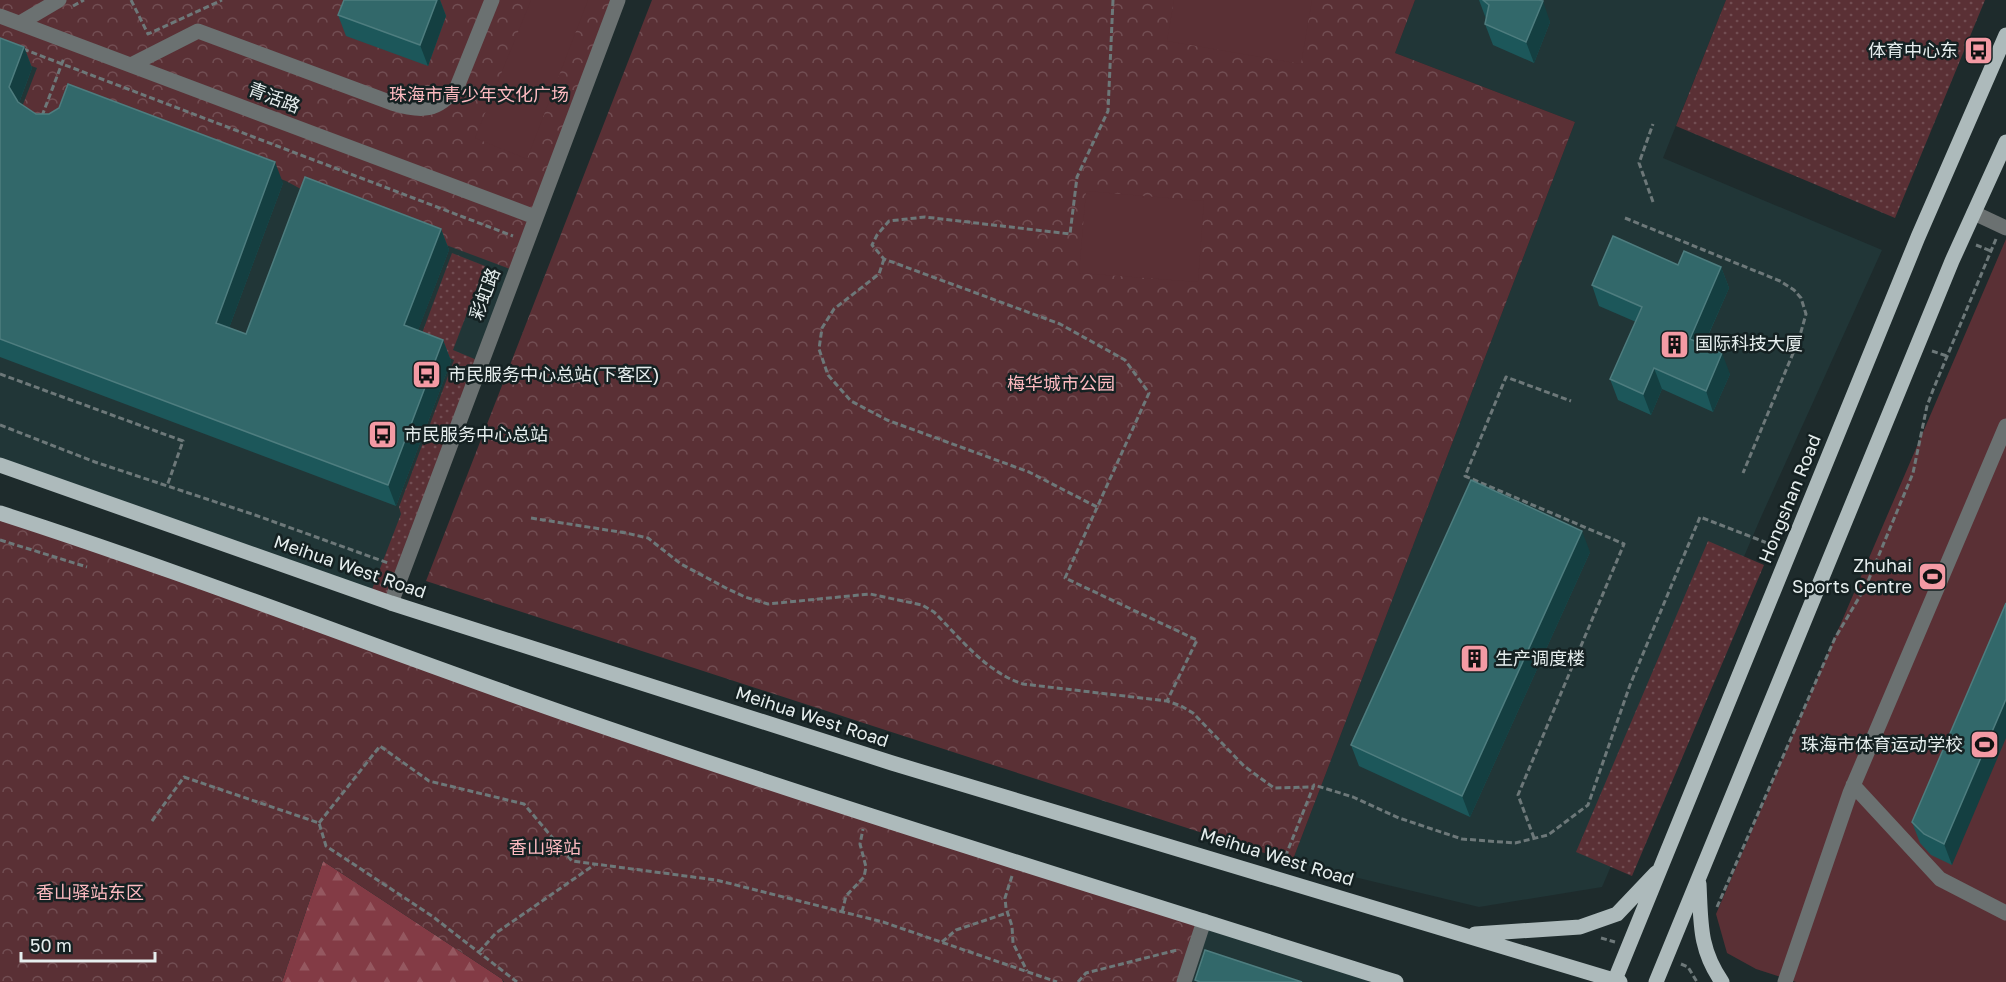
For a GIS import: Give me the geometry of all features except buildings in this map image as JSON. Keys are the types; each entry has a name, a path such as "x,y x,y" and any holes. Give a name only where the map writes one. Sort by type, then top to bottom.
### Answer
{"main road":[{"name":"Hongshan Road","path":"1616,981 1918,237 2006,35"},
{"path":"1656,982 1952,261 2006,142"},
{"name":"Meihua West Road","path":"0,465 391,603 892,763 1616,981"},
{"path":"0,513 105,547 604,728 866,814 1396,982"},
{"path":"1467,935 1582,926 1617,914 1662,867"},
{"path":"1699,878 1702,938 1711,966 1722,982"}],"street":[{"path":"20,23 59,0"},
{"path":"131,65 198,31 392,103 411,109 428,109 440,104 457,87 492,0"},
{"name":"彩虹路","path":"391,603 618,0"},
{"name":"青活路","path":"0,15 535,217"},
{"path":"1974,213 2004,227"},
{"path":"1785,982 1853,785 2006,426"},
{"path":"1853,785 1940,879 2006,913"},
{"path":"1184,982 1204,921"}],"path":[{"path":"131,0 148,34 222,0"},
{"path":"1113,0 1108,111 1077,177 1070,234 925,218 889,220 877,235 872,246 884,260 1060,324 1125,360 1149,393 1065,578 1197,640 1167,701"},
{"path":"193,13 204,17"},
{"path":"41,119 69,42"},
{"path":"21,48 526,241"},
{"path":"1653,124 1639,163 1653,201"},
{"path":"1625,218 1780,281 1794,290 1801,298 1806,314 1799,339 1743,473"},
{"path":"1716,910 1835,638 1866,586 1913,473 1927,406 1933,390 2004,227"},
{"path":"884,260 879,274 834,309 822,328 819,349 828,375 850,401 887,420 1029,472 1097,507"},
{"path":"0,374 183,441 167,486"},
{"path":"1534,838 1518,795 1624,544 1465,476 1506,377 1570,401"},
{"path":"0,425 95,462 255,515 404,569"},
{"path":"531,518 648,538 681,564 745,597 768,603 870,594 921,605 934,612 994,671 1007,679 1023,684 1167,701 1193,713 1244,766 1274,788 1313,787 1314,785 1353,797 1400,818 1462,839 1515,843 1548,835 1588,805 1630,685 1700,517 1790,552"},
{"path":"0,540 87,567"},
{"path":"319,823 380,746 429,781 524,804 572,861 716,880 884,922 1057,982"},
{"path":"152,821 184,777 319,823"},
{"path":"1277,878 1313,787"},
{"path":"842,912 846,896 864,877 866,867 860,844 866,814"},
{"path":"319,823 326,846 432,916 517,982"},
{"path":"1016,862 1005,898 1012,926 1013,943 1027,971"},
{"path":"479,952 496,933 595,864"},
{"path":"942,942 956,930 1007,913"},
{"path":"1078,982 1086,973 1196,946"}],"shaded area":[{"path":"1415,0 1726,0 1663,158 1882,250 1761,517 1602,887 1479,907 1292,862 1575,122 1395,53"},
{"path":"0,16 535,218 391,603 0,464"},
{"path":"1204,922 1393,982 1185,982"}],"green space":[{"name":"珠海市青少年文化广场","path":"0,0 617,0 535,217 0,15"},
{"path":"531,0 588,0 527,159 475,138"},
{"name":"梅华城市公园","path":"652,0 1415,0 1395,53 1575,122 1292,862 426,581"},
{"path":"1174,0 1312,0 1301,64 1167,41"},
{"path":"1726,0 1985,0 1895,218 1676,126"},
{"path":"0,20 528,219 510,269 310,194 286,181 74,100 48,132 22,107 37,68 0,54"},
{"path":"1086,191 1204,201 1198,282 1079,273"},
{"name":"Zhuhai Sports Centre","path":"2006,239 2006,982 1796,982 1756,969 1727,953 1716,914"},
{"path":"452,253 485,266 453,350 477,360 389,598 371,592 401,514 399,507 454,360 418,344"},
{"name":"香山驿站","path":"0,514 604,728 1203,921 1184,982 504,982 323,861 282,982 0,982"},
{"path":"1708,541 1764,565 1632,876 1576,852"},
{"path":"323,861 502,979 503,982 282,982"}],"place":[{"name":"体育中心东","path":"1979,51"},
{"name":"国际科技大厦","path":"1674,344"},
{"name":"市民服务中心总站(下客区)","path":"427,375"},
{"name":"市民服务中心总站","path":"383,435"},
{"name":"Zhuhai Sports Centre","path":"1933,576"},
{"name":"生产调度楼","path":"1474,659"},
{"name":"珠海市体育运动学校","path":"1984,745"}],"park label":[{"name":"香山驿站东区","path":"90,893"}]}
